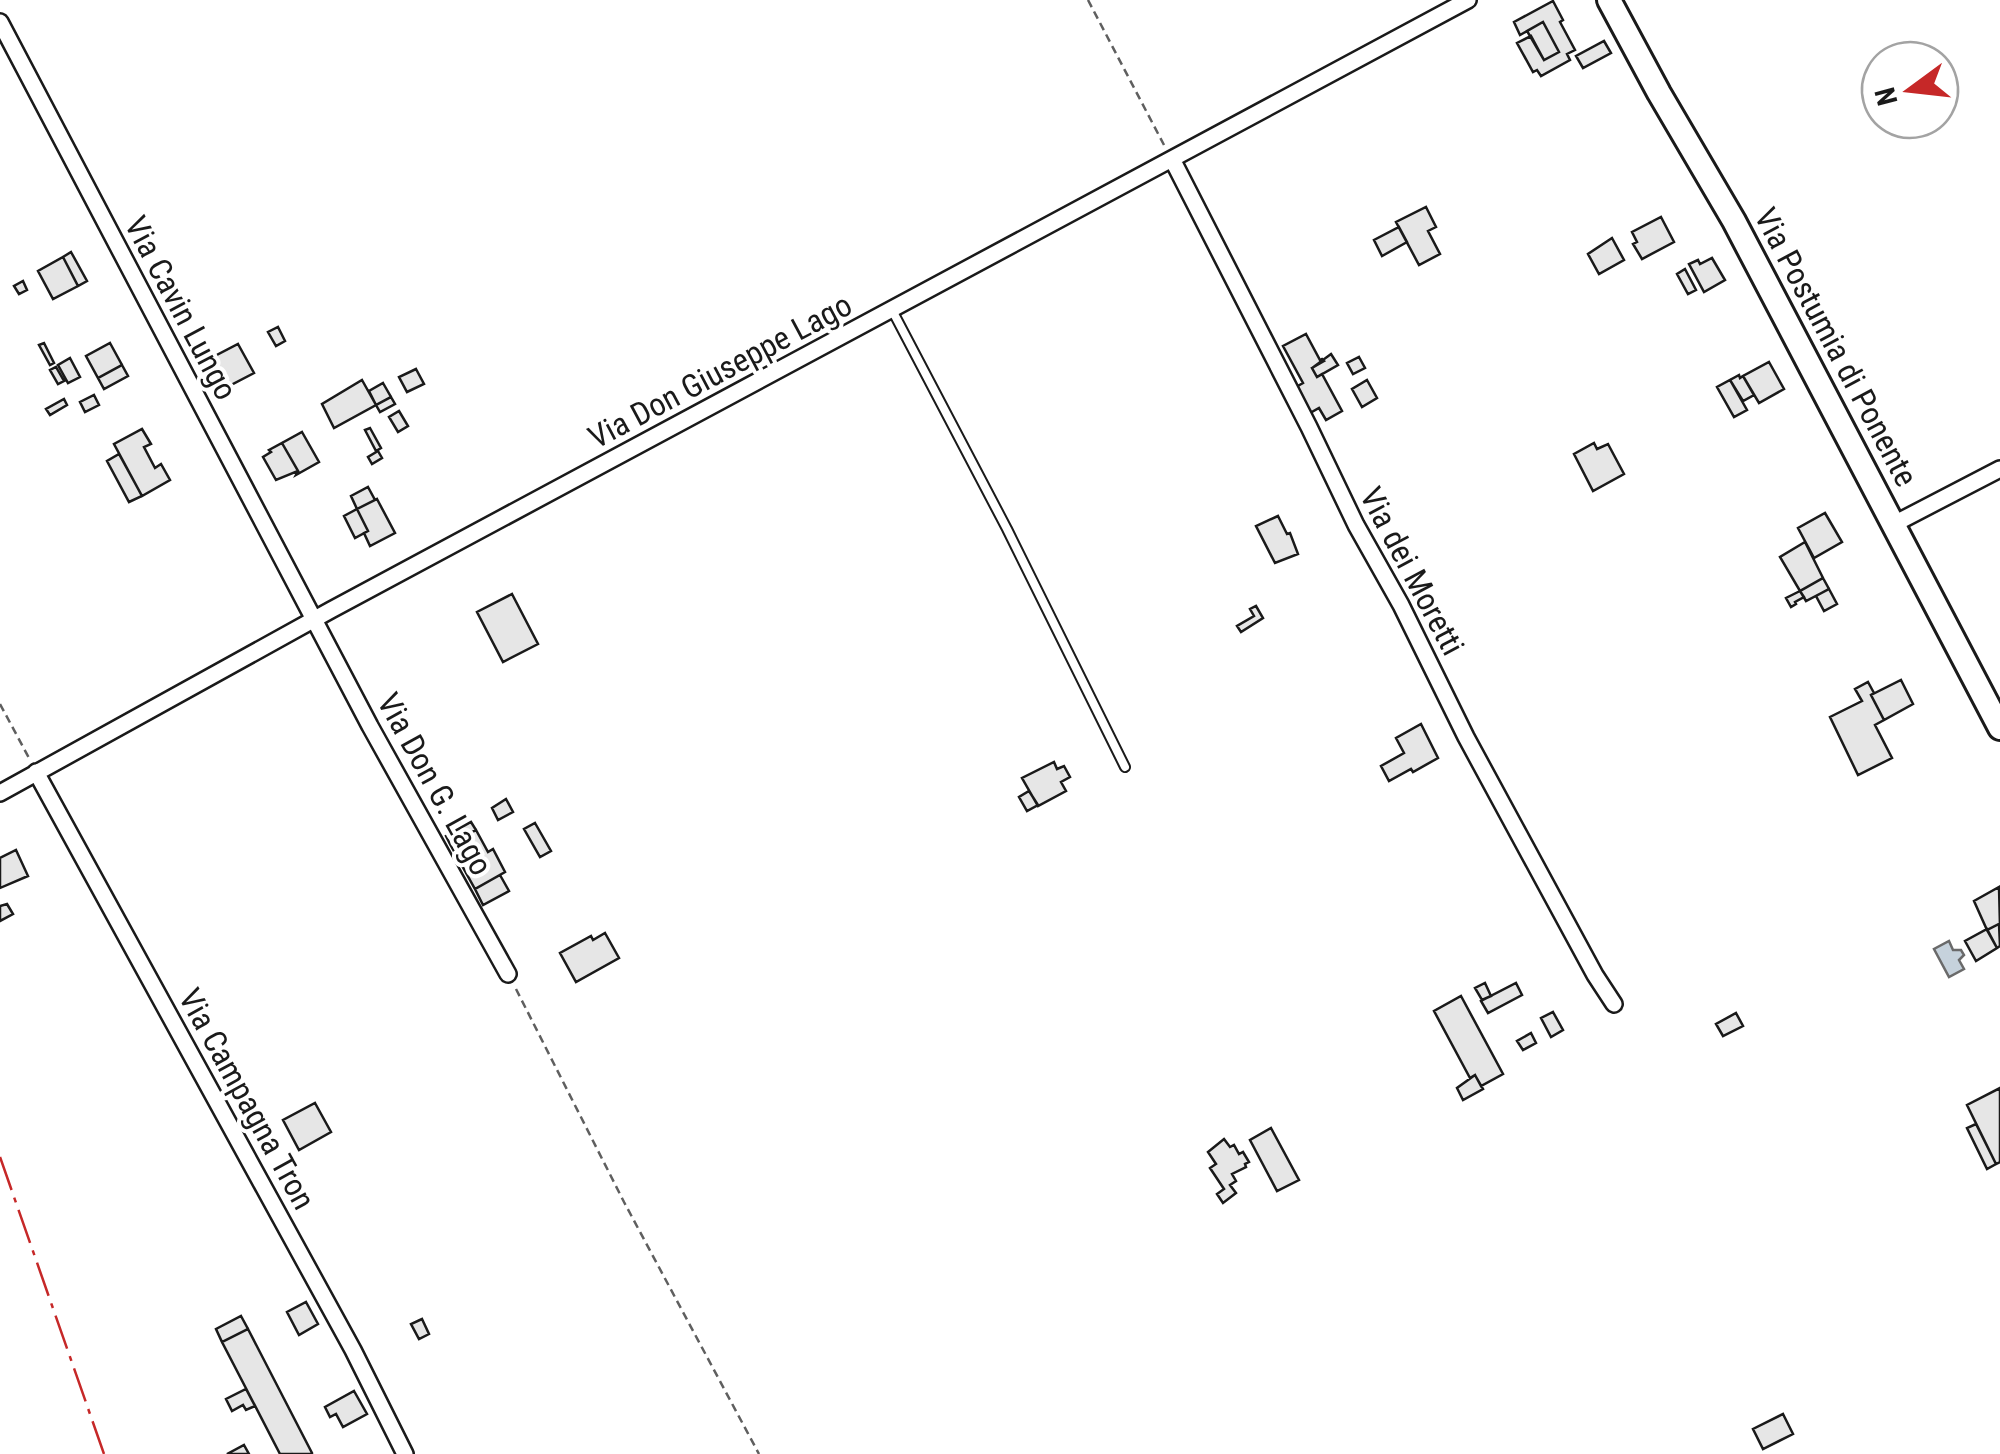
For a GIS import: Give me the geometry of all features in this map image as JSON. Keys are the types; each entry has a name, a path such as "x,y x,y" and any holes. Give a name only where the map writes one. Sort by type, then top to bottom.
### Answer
{"main road":[{"name":"Via Postumia di Ponente","path":"1608,0 1734,221 2000,728"}],"street":[{"name":"Via Don Giuseppe Lago","path":"0,793 1468,0"},
{"name":"Via Cavin Lungo","path":"0,22 315,620"},
{"name":"Via dei Moretti","path":"1172,159 1466,737 1614,1004"},
{"path":"1892,525 2000,469"},
{"name":"Via Don G. Lago","path":"315,620 508,974"},
{"name":"Via Campagna Tron","path":"36,772 353,1350 405,1454"}],"lane":[{"path":"892,310 1007,529 1124,767"}],"path":[{"path":"1088,0 1172,159"},
{"path":"0,704 36,772"},
{"path":"508,974 759,1454"}],"shaded area":[{"path":"1949,941 1953,950 1961,950 1964,955 1959,960 1964,969 1949,977 1934,949"}],"building":[{"path":"1553,1 1575,50 1567,54 1570,60 1541,76 1537,70 1533,72 1517,43 1531,36 1544,60 1559,52 1543,22 1520,35 1514,22"},
{"path":"1543,22 1559,52 1544,60 1527,31"},
{"path":"1604,41 1611,53 1583,68 1576,56"},
{"path":"1426,207 1436,227 1428,231 1440,254 1419,265 1396,222"},
{"path":"1661,217 1674,242 1642,259 1633,244 1637,242 1632,232"},
{"path":"1399,227 1407,242 1382,256 1374,240"},
{"path":"1612,238 1624,260 1599,274 1588,254"},
{"path":"71,252 87,281 78,286 63,257"},
{"path":"63,257 78,286 53,299 38,271"},
{"path":"1712,258 1725,280 1704,292 1689,264"},
{"path":"1685,269 1696,290 1688,294 1677,274"},
{"path":"23,281 27,290 19,294 14,286"},
{"path":"278,327 285,341 276,346 268,332"},
{"path":"1306,334 1324,361 1312,368 1317,377 1322,374 1342,411 1326,420 1319,408 1310,413 1296,387 1303,383 1283,346"},
{"path":"44,343 54,363 50,365 39,345"},
{"path":"110,343 122,365 98,378 86,356"},
{"path":"238,344 254,373 227,387 211,358"},
{"path":"1331,354 1338,365 1317,377 1312,368"},
{"path":"1359,357 1365,368 1353,374 1347,363"},
{"path":"70,358 80,377 68,383 58,365"},
{"path":"1769,362 1784,389 1759,403 1743,376"},
{"path":"122,365 128,376 104,389 98,378"},
{"path":"56,367 64,381 58,384 50,370"},
{"path":"416,369 424,384 407,392 399,377"},
{"path":"1739,375 1754,395 1743,401 1730,380"},
{"path":"362,380 376,405 334,428 322,404"},
{"path":"1367,380 1377,398 1362,407 1352,389"},
{"path":"1730,380 1747,410 1734,417 1717,387"},
{"path":"383,383 391,397 376,405 369,391"},
{"path":"94,395 99,405 85,412 80,402"},
{"path":"391,397 395,404 380,412 376,405"},
{"path":"64,399 67,405 50,415 46,409"},
{"path":"399,411 408,426 398,432 389,417"},
{"path":"370,428 381,448 376,451 365,430"},
{"path":"142,429 151,444 144,447 155,468 161,464 170,480 142,496 114,444"},
{"path":"302,432 319,462 296,475 298,471 282,443"},
{"path":"282,443 298,471 276,480 263,457"},
{"path":"1594,443 1597,449 1608,444 1624,474 1593,491 1574,454"},
{"path":"378,451 382,458 372,464 368,457"},
{"path":"119,454 142,496 129,502 107,461"},
{"path":"368,487 375,500 357,509 351,496"},
{"path":"377,499 395,533 370,546 364,533 368,531 357,509"},
{"path":"357,509 368,531 355,538 344,516"},
{"path":"1825,513 1842,542 1814,558 1798,528"},
{"path":"1278,516 1298,554 1275,563 1256,526"},
{"path":"1805,542 1823,578 1800,591 1780,557"},
{"path":"1823,578 1829,589 1806,601 1800,591"},
{"path":"1829,589 1837,604 1824,611 1816,596"},
{"path":"1800,591 1804,597 1791,607 1786,598"},
{"path":"512,594 538,644 503,662 477,612"},
{"path":"1256,606 1263,618 1241,632 1237,626 1254,616 1250,609"},
{"path":"1901,680 1913,704 1884,720 1871,695"},
{"path":"1868,682 1884,720 1875,725 1892,758 1858,775 1830,717 1862,701 1855,689"},
{"path":"1421,724 1438,758 1389,781 1381,766 1404,753 1396,738"},
{"path":"1054,762 1057,769 1064,766 1070,777 1061,782 1066,791 1038,806 1022,778"},
{"path":"1029,791 1038,805 1027,811 1019,797"},
{"path":"506,799 513,812 498,820 492,808"},
{"path":"471,822 476,830 450,844 446,836"},
{"path":"535,823 551,851 540,857 524,829"},
{"path":"476,830 488,852 493,849 505,872 475,889 450,844"},
{"path":"16,850 28,876 0,888 0,858"},
{"path":"500,875 509,891 483,905 475,889"},
{"path":"1999,887 2000,927 1999,924 1987,930 1974,901"},
{"path":"7,904 13,914 0,921 0,906"},
{"path":"1999,924 2000,946 1997,948 1987,930"},
{"path":"1987,929 1997,948 1976,961 1965,941"},
{"path":"605,933 619,958 576,982 560,953"},
{"path":"1485,983 1491,996 1482,1000 1475,988"},
{"path":"1516,983 1522,995 1488,1013 1481,1001"},
{"path":"1461,996 1503,1074 1481,1086 1475,1075 1470,1078 1434,1011"},
{"path":"1553,1012 1563,1030 1551,1037 1541,1018"},
{"path":"1736,1013 1743,1026 1723,1036 1716,1024"},
{"path":"1531,1033 1536,1043 1523,1050 1517,1041"},
{"path":"1475,1075 1483,1089 1463,1100 1457,1088"},
{"path":"2000,1088 2000,1162 1996,1164 1967,1105"},
{"path":"315,1103 331,1132 299,1150 283,1120"},
{"path":"1976,1124 1996,1164 1987,1169 1967,1128"},
{"path":"1271,1128 1299,1180 1277,1191 1250,1140"},
{"path":"1224,1139 1239,1154 1243,1152 1249,1162 1232,1174 1236,1181 1230,1185 1236,1193 1223,1203 1217,1194 1224,1189 1210,1168 1216,1164 1208,1152"},
{"path":"306,1302 318,1324 299,1335 287,1312"},
{"path":"241,1316 248,1329 222,1342 216,1329"},
{"path":"422,1319 429,1334 419,1339 411,1324"},
{"path":"248,1329 311,1454 280,1454 222,1342"},
{"path":"246,1389 255,1406 246,1410 243,1405 232,1411 226,1399"},
{"path":"354,1391 367,1414 343,1427 336,1414 330,1417 325,1407"},
{"path":"1783,1414 1793,1434 1763,1449 1753,1429"},
{"path":"244,1445 249,1454 227,1454"}],"power":[{"path":"0,1157 104,1454"}]}
